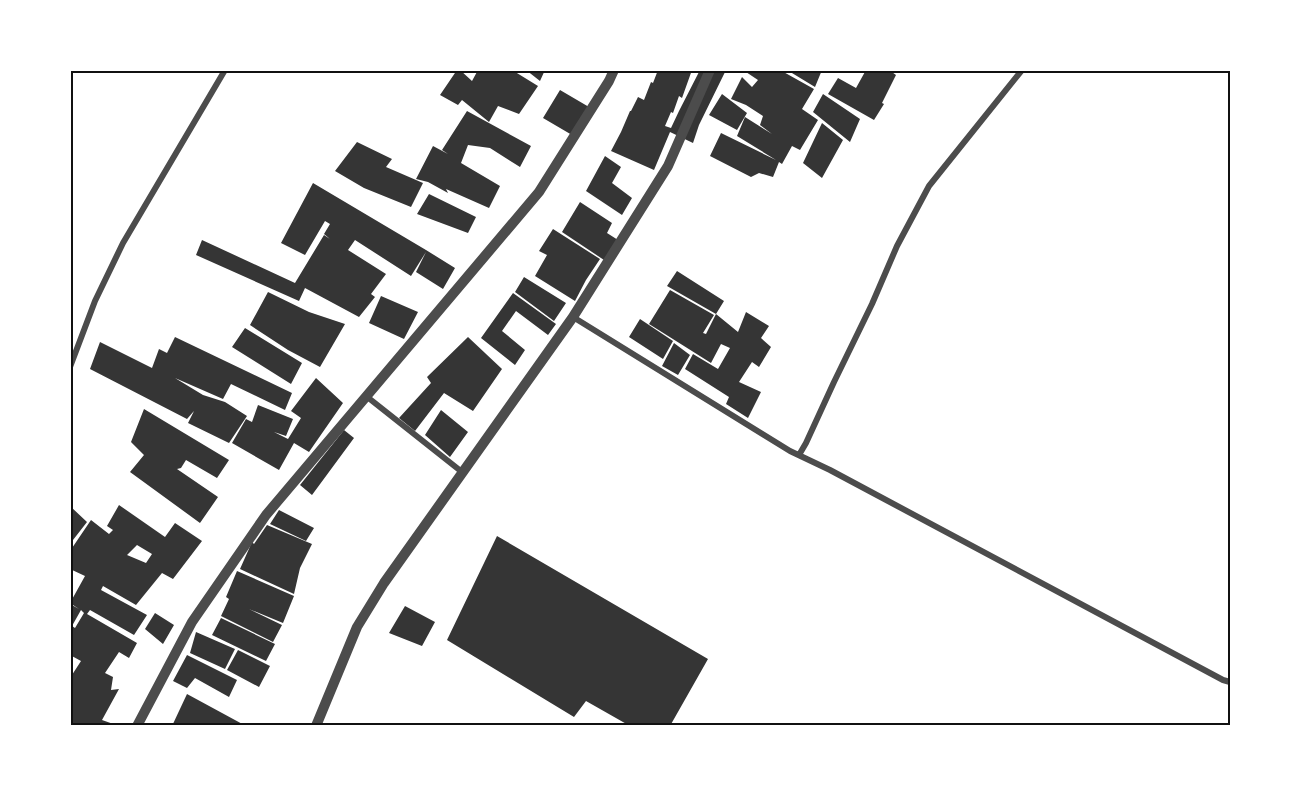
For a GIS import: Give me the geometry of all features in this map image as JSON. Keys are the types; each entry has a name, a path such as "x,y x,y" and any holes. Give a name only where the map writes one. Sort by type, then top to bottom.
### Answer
{"street":[{"path":"70,367 94,301 123,243 225,70"},
{"path":"137,726 192,622 266,515 369,398 539,192 614,70"},
{"path":"316,726 357,627 384,583 573,317 668,166 710,70"},
{"path":"800,453 872,304 897,246 929,186 1022,70"},
{"path":"573,317 790,451 800,453 1230,682"},
{"path":"369,398 462,472"}],"building":[{"path":"457,70 472,81 478,70 512,70 538,86 519,114 498,106 489,122 462,100 458,105 440,95"},
{"path":"526,70 545,70 540,81"},
{"path":"658,70 692,70 682,98 679,96 665,126 671,128 700,70 726,70 699,125 693,143 670,132 654,170 611,151 638,97 644,100"},
{"path":"743,70 780,70 814,89 802,109 818,120 800,150 792,146 782,164 779,162 773,177 759,173 751,177 710,156 721,133 776,160 737,136 745,117 772,134 760,125 763,116 731,99 742,77 752,87 758,80"},
{"path":"787,70 822,70 815,87"},
{"path":"866,70 889,70 896,75 882,103 884,104 874,120 828,94 838,78 856,88"},
{"path":"560,90 589,107 572,135 543,118"},
{"path":"722,94 747,113 737,130 709,115"},
{"path":"823,94 860,119 850,142 813,112"},
{"path":"467,111 531,146 520,167 490,148 468,145 461,163 500,186 489,208 416,179 433,146 448,154 442,150"},
{"path":"822,123 843,140 822,178 803,163"},
{"path":"357,142 392,159 386,167 423,183 411,207 364,188 335,171"},
{"path":"605,156 621,167 612,183 632,198 622,215 586,191"},
{"path":"313,183 455,268 443,289 416,272 426,252 411,276 355,240 348,250 386,274 371,294 375,297 359,317 305,288 299,301 196,255 202,240 295,283 324,235 330,239 324,234 330,224 325,221 305,255 281,243"},
{"path":"429,194 476,217 468,233 417,214"},
{"path":"580,202 612,223 607,233 618,240 604,260 562,232"},
{"path":"553,229 600,259 575,301 535,276 547,255 539,251"},
{"path":"677,271 724,301 716,314 667,286"},
{"path":"524,277 566,303 554,321 515,292"},
{"path":"670,290 714,315 703,333 706,334 716,314 738,332 746,312 769,326 761,338 771,347 759,367 752,362 739,382 761,392 748,418 726,404 729,397 685,369 693,354 718,369 730,348 721,344 711,363 649,324"},
{"path":"268,292 309,312 345,324 320,367 288,350 250,325"},
{"path":"513,293 556,324 548,335 516,311 502,331 525,350 515,365 481,338"},
{"path":"381,296 418,312 404,339 369,323"},
{"path":"640,319 673,341 663,359 629,337"},
{"path":"245,328 302,363 291,384 232,347"},
{"path":"175,337 292,393 285,410 231,384 223,399 175,378 203,395 225,402 247,416 229,443 188,423 194,411 187,419 90,369 100,342 152,368 159,349 167,353"},
{"path":"468,337 502,369 473,411 444,393 415,431 399,418 431,383 427,377"},
{"path":"674,343 690,355 678,375 662,366"},
{"path":"316,378 343,403 309,452 294,443 279,470 232,443 246,419 252,422 258,405 293,419 286,436 274,432 288,439 301,418 291,411"},
{"path":"144,409 229,460 217,478 186,460 181,468 177,469 218,497 200,523 130,472 144,455 131,442"},
{"path":"441,410 468,432 450,457 425,435"},
{"path":"344,430 354,438 312,495 300,485"},
{"path":"119,505 165,537 175,523 202,541 173,579 162,573 136,605 103,586 101,590 147,615 134,635 90,610 87,614 137,643 129,658 119,652 105,673 113,677 111,690 119,689 102,720 119,726 70,726 70,678 81,661 70,655 70,604 79,609 70,603 85,576 70,569 70,551 91,520 109,534 113,530 107,526","holes":["137,545 152,554 146,563 127,555","81,610 84,613 75,628 72,626"]},
{"path":"70,506 87,522 73,540 70,538"},
{"path":"279,510 314,528 306,541 270,524"},
{"path":"267,525 312,544 300,568 294,594 240,569 252,542 254,544"},
{"path":"497,536 708,659 670,726 630,726 586,701 574,717 447,640"},
{"path":"237,571 294,596 283,623 249,609 282,625 273,642 221,616 229,599 226,597"},
{"path":"405,606 435,622 422,646 389,633"},
{"path":"155,613 174,625 163,644 145,629"},
{"path":"221,618 275,644 266,661 212,635"},
{"path":"196,632 235,649 225,669 190,653"},
{"path":"238,650 270,666 259,687 227,670"},
{"path":"187,655 237,680 229,697 195,678 187,688 173,681"},
{"path":"187,694 246,726 172,726"}]}
